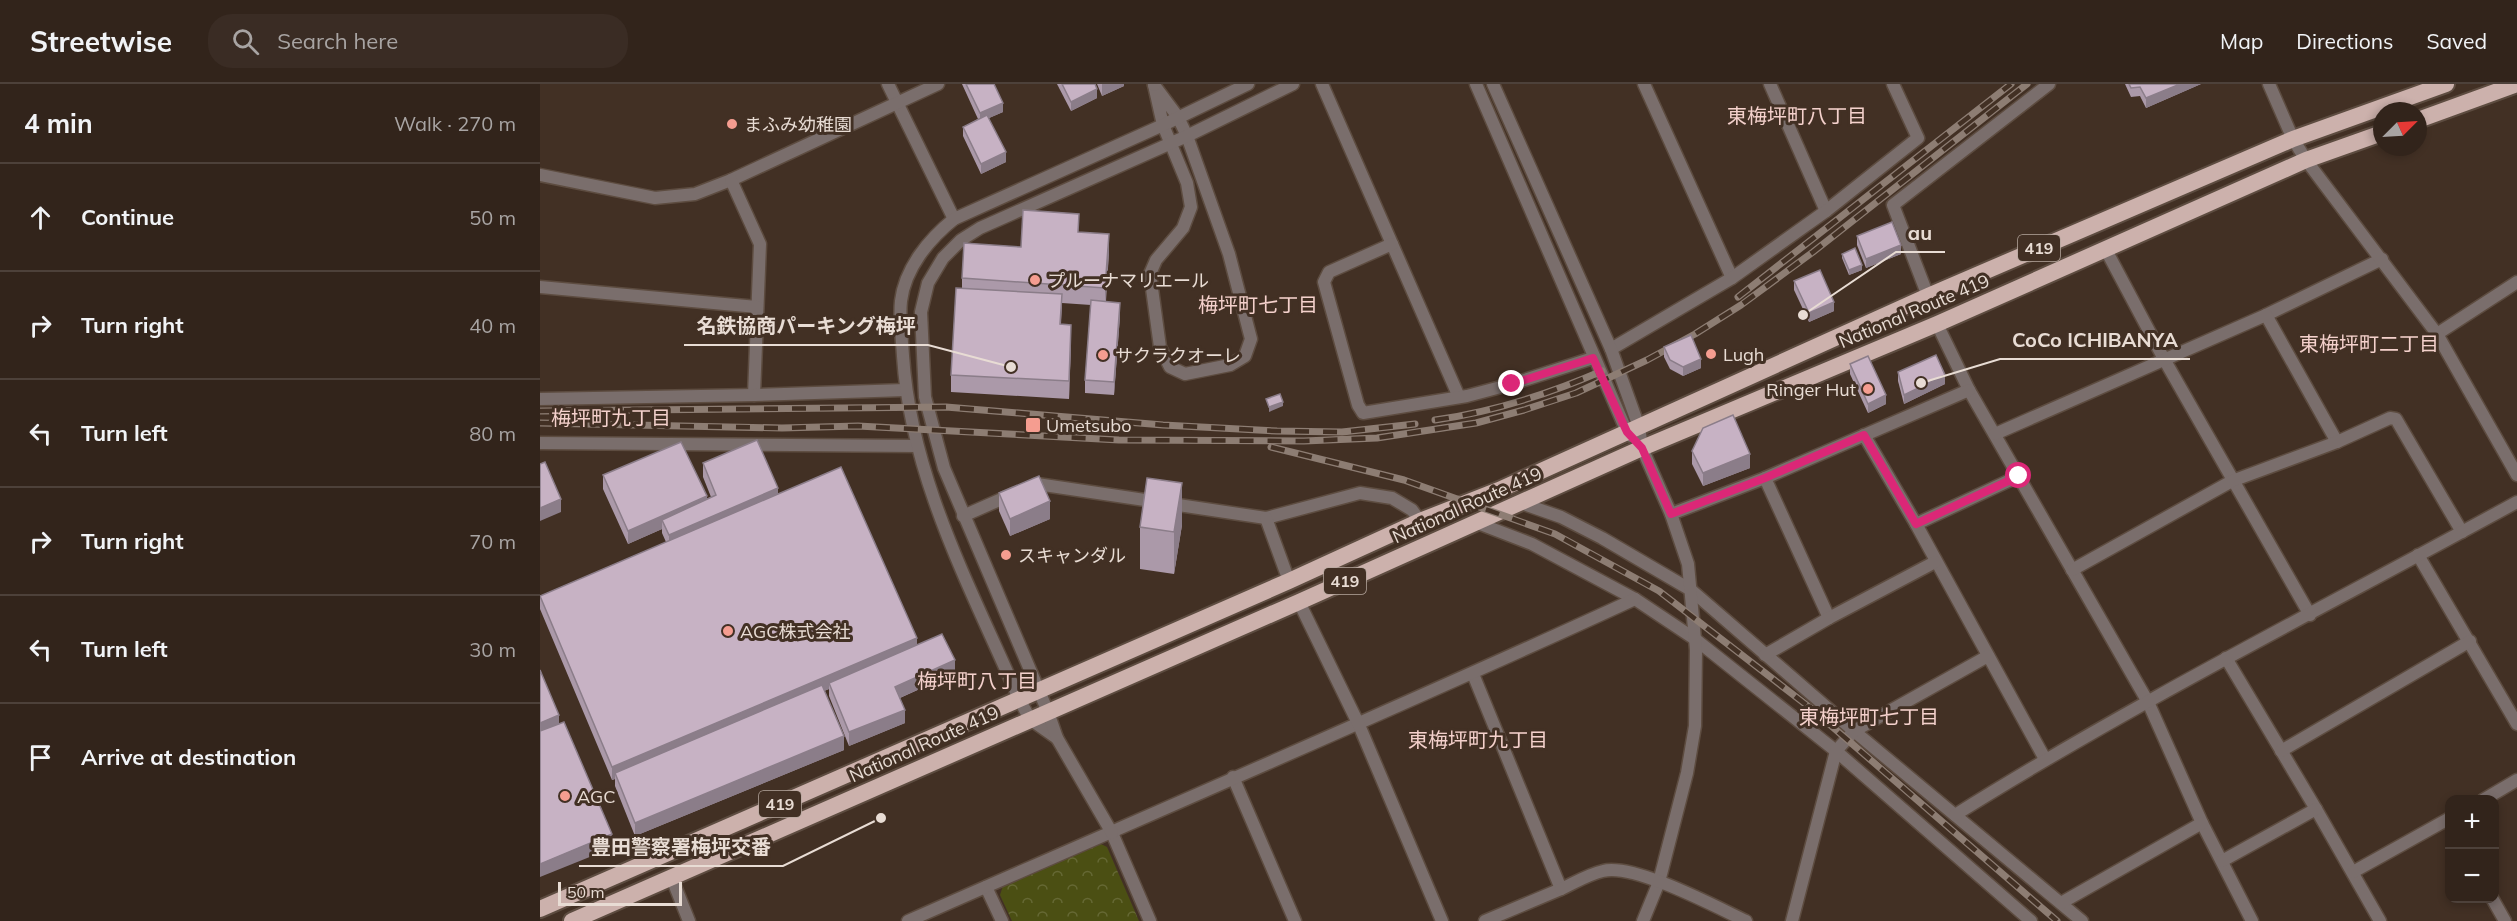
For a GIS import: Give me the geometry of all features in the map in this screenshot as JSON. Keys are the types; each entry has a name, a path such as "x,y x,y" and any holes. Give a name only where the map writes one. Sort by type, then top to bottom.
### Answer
{"highway":[{"name":"National Route 419","path":"540,909 1289,581 1420,521 1498,490 1928,296 2293,139 2446,84"},
{"path":"2427,117 2517,84"},
{"name":"National Route 419","path":"572,921 1299,602 1642,448 1937,324 2306,160 2373,136"}],"street":[{"path":"888,84 954,219"},
{"path":"540,175 655,198 695,194 731,180 938,84"},
{"path":"1057,738 1030,719 1019,699 927,484 905,390 901,300 915,263 927,244 954,219 1248,84"},
{"path":"1150,921 1112,833 1057,738 944,468 925,397 921,312 928,283 943,258 961,240 980,228 1187,136 1293,84"},
{"path":"1322,84 1459,397"},
{"path":"1476,84 1593,358 1642,448 1671,514 1688,564 1695,639 1695,726 1687,772 1659,882 1643,921"},
{"path":"1493,84 1611,349 1633,429"},
{"path":"1644,84 1732,278"},
{"path":"1770,84 1826,212"},
{"path":"1611,349 1732,278 1826,212 1918,138 1893,84"},
{"path":"1928,296 1893,206 2049,84"},
{"path":"2269,84 2293,139 2306,160 2437,334 2517,475"},
{"path":"1154,85 1178,117 1187,136 1229,254 1251,339 1245,356 1230,365 1185,374 1170,367 1160,346 1150,274 1156,260 1184,228 1191,207 1187,183 1163,125 1154,85"},
{"path":"731,180 760,244 754,395"},
{"path":"1392,244 1329,272 1324,282 1358,405 1363,413 1459,397 1512,384 1593,358"},
{"path":"2106,250 2232,481 2310,615"},
{"path":"1995,434 2266,315 2382,259"},
{"path":"2437,334 2517,282"},
{"path":"540,287 758,307"},
{"path":"2266,315 2337,442"},
{"path":"1937,324 1969,390 2148,702 2202,823 2252,921"},
{"path":"540,399 905,390"},
{"path":"1671,514 1765,478 1969,390"},
{"path":"2072,570 2232,481 2337,442 2390,418 2396,419 2462,532"},
{"path":"1864,435 1916,524 2045,759"},
{"path":"540,443 917,446"},
{"path":"1916,524 2019,476"},
{"path":"1765,478 1829,618"},
{"path":"963,516 1037,484 1266,518 1360,493 1392,498 1412,510 1420,521"},
{"path":"1955,815 2045,759 2226,658 2517,502"},
{"path":"1521,503 1561,517 1649,564 1691,590 1854,731 2082,921"},
{"path":"1266,518 1289,581"},
{"path":"1475,522 1532,544 1635,599 1695,639 1836,752 2031,921"},
{"path":"2418,555 2517,724"},
{"path":"1765,655 1935,562"},
{"path":"908,921 1112,833 1233,777 1359,725 1635,599"},
{"path":"1299,602 1359,725 1442,921"},
{"path":"2282,751 2470,641"},
{"path":"1792,921 1836,752 1854,731 1988,656"},
{"path":"2226,658 2353,872 2375,919"},
{"path":"1473,674 1561,889"},
{"path":"1233,777 1295,921"},
{"path":"2492,795 2517,780"},
{"path":"2222,861 2316,809"},
{"path":"2061,903 2202,823"},
{"path":"2353,872 2445,825"},
{"path":"1485,921 1604,870 1632,872 1746,921"},
{"path":"671,876 689,921"},
{"path":"986,887 1002,921"},
{"path":"2495,903 2505,921"}],"green space":[{"path":"1101,844 1107,847 1139,921 1012,921 1000,895 1003,886"}],"building":[{"path":"966,84 994,84 1003,103 980,113"},
{"path":"1062,84 1095,84 1097,89 1071,102"},
{"path":"2129,84 2180,84 2146,98 2140,87 2131,88"},
{"path":"987,115 1006,152 981,164 963,127"},
{"name":"プルーナマリエール","path":"1023,210 1079,214 1078,232 1109,234 1105,288 962,278 964,243 1021,247"},
{"path":"1892,222 1901,245 1866,259 1857,236"},
{"path":"1855,248 1862,265 1849,270 1842,254"},
{"path":"1820,270 1834,302 1809,313 1794,281"},
{"path":"956,288 1062,294 1060,324 1071,325 1069,381 951,375"},
{"name":"サクラクオーレ","path":"1091,300 1120,303 1114,382 1085,380"},
{"path":"1691,335 1701,359 1683,367 1670,360 1664,347"},
{"path":"1936,355 1945,375 1904,395 1898,372"},
{"name":"Ringer Hut","path":"1868,356 1886,395 1868,404 1850,364"},
{"path":"1280,394 1283,402 1269,407 1266,399"},
{"path":"1733,415 1750,454 1703,473 1692,451 1703,428"},
{"path":"757,440 778,488 669,535 662,520 716,495 703,463"},
{"path":"681,442 707,496 628,531 603,475"},
{"path":"545,462 561,499 540,508 540,464"},
{"name":"AGC株式会社","path":"841,467 917,638 612,767 540,596"},
{"path":"1039,476 1050,501 1010,519 999,493"},
{"path":"1147,478 1182,483 1174,532 1140,527"},
{"path":"942,634 955,660 895,687 905,710 849,732 829,683"},
{"path":"540,670 559,715 540,723"},
{"path":"822,685 844,736 635,823 615,773"},
{"name":"AGC","path":"564,722 612,834 540,864 540,731"}],"railway":[{"path":"1738,297 2011,84"},
{"path":"540,423 782,428 858,426 1119,440 1304,441 1377,438 1476,423 1576,393 1647,360 1695,334 1741,305 1813,252 2027,84"},
{"path":"1435,420 1520,401 1602,371"},
{"path":"540,411 946,407 1163,425 1277,431 1342,432 1415,424"},
{"path":"1271,447 1404,480 1555,534 1659,591 1813,710 2057,921"}],"place":[{"name":"まふみ幼稚園","path":"732,124"},
{"name":"プルーナマリエール","path":"1035,280"},
{"name":"au","path":"1803,315"},
{"name":"Lugh","path":"1711,354"},
{"name":"サクラクオーレ","path":"1103,355"},
{"name":"名鉄協商パーキング梅坪","path":"1011,367"},
{"name":"CoCo ICHIBANYA","path":"1921,383"},
{"name":"Ringer Hut","path":"1868,389"},
{"name":"Umetsubo","path":"1033,425"},
{"name":"スキャンダル","path":"1006,555"},
{"name":"AGC株式会社","path":"728,631"},
{"name":"AGC","path":"565,796"},
{"name":"豊田警察署梅坪交番","path":"881,818"}],"district":[{"name":"東梅坪町八丁目","path":"1797,115"},
{"name":"梅坪町七丁目","path":"1258,304"},
{"name":"東梅坪町二丁目","path":"2369,343"},
{"name":"梅坪町九丁目","path":"611,417"},
{"name":"梅坪町八丁目","path":"977,680"},
{"name":"東梅坪町七丁目","path":"1869,716"},
{"name":"東梅坪町九丁目","path":"1478,739"}],"route":[{"path":"1512,384 1593,358 1627,432 1642,448 1671,514 1765,478 1864,435 1916,524 2019,476"}]}
